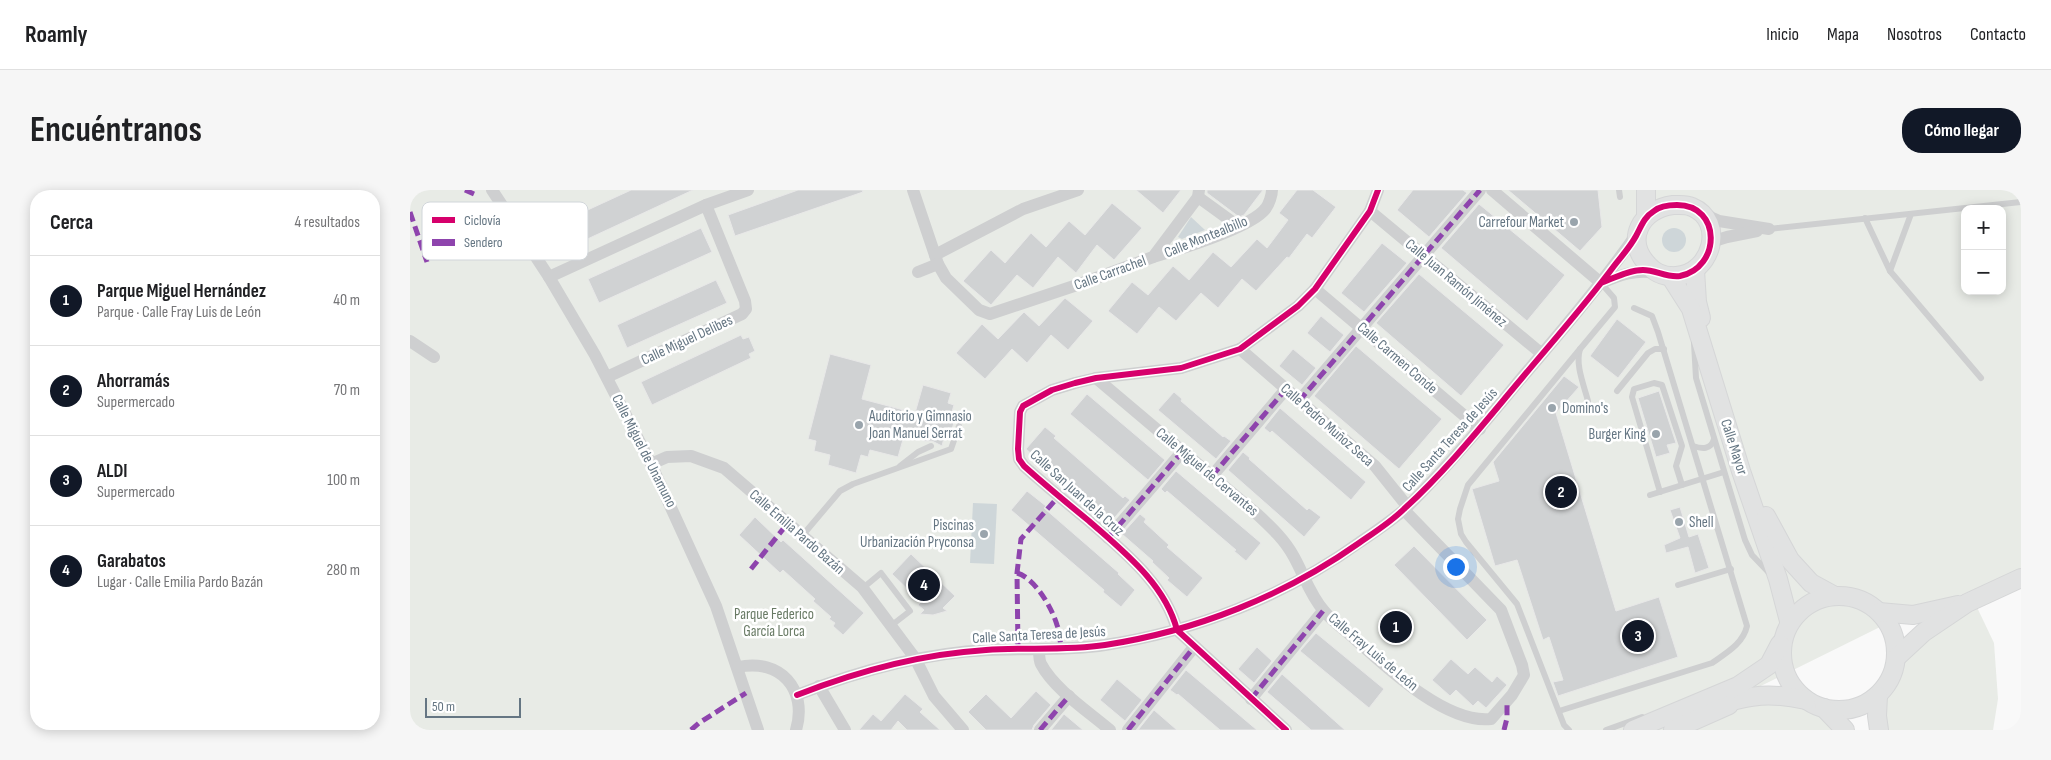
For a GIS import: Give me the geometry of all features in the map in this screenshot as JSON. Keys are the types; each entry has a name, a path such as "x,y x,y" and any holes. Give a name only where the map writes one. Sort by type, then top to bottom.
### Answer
{"main road":[{"path":"1646,190 1646,217"},
{"path":"1675,190 1693,209 1710,229 1711,242 1705,260 1695,270 1682,276 1665,275 1651,268 1640,254 1636,235 1646,217 1655,210 1666,206 1693,209"},
{"name":"Calle Mayor","path":"1695,270 1697,302 1703,324 1719,381 1759,502 1790,560 1811,584 1833,595"},
{"name":"Calle Mayor","path":"1665,275 1691,309 1778,579 1789,622"},
{"path":"1634,730 1749,695 1783,695 1806,700 1824,708 1843,710 1864,706 1878,696 1892,672 1897,657 1924,632 1967,604 2021,578"},
{"path":"1634,730 1738,686 1769,665 1783,639 1789,622 1804,606 1822,597 1833,595 1853,597 1863,600 1879,612 1891,629 1897,657"},
{"path":"1879,612 1913,614 1967,604"},
{"path":"1783,639 1781,659 1786,676 1797,693 1806,700"},
{"path":"1673,730 1749,695"},
{"path":"1878,696 1877,716 1879,730"},
{"path":"1824,708 1845,730"}],"street":[{"name":"Calle Miguel de Unamuno","path":"492,190 500,202"},
{"path":"588,259 706,205 748,190"},
{"path":"913,190 936,260"},
{"path":"918,272 1023,209 1078,190"},
{"name":"Calle Montealbillo","path":"1153,257 1223,233 1258,216 1266,208 1272,190"},
{"name":"Calle San Juan de la Cruz","path":"1177,630 1165,600 1131,558 1024,466 1019,459 1018,449 1020,412 1023,406 1052,390 1096,378 1181,368 1240,349 1298,306 1314,288 1370,211 1378,190"},
{"path":"1299,401 1480,190"},
{"path":"1492,190 1601,283 1620,275 1643,270 1665,275"},
{"path":"1198,194 1238,226"},
{"name":"Calle Carrachel","path":"936,260 946,278 979,310 990,314 1153,257 1198,194"},
{"name":"Calle Miguel Delibes","path":"607,377 742,314 746,309 745,301 706,205"},
{"path":"1693,209 1719,221 1769,228"},
{"name":"Calle Juan Ramón Jiménez","path":"1370,211 1542,354"},
{"path":"1711,242 1769,228"},
{"name":"Calle Santa Teresa de Jesús","path":"797,695 819,686 915,658 986,650 1104,645 1177,630 1256,601 1304,579 1332,563 1405,508 1448,466 1601,283 1636,235"},
{"name":"Calle Miguel de Unamuno","path":"538,260 607,377 651,464 716,606 758,730"},
{"path":"549,277 586,260"},
{"name":"Calle Carmen Conde","path":"1314,288 1480,429"},
{"path":"410,341 434,357"},
{"name":"Calle Pedro Muñoz Seca","path":"1240,349 1375,466 1405,508"},
{"name":"Calle Miguel de Cervantes","path":"1096,378 1257,514 1277,534 1294,556 1304,579"},
{"path":"1212,476 1286,389"},
{"path":"1108,538 1182,452"},
{"name":"Calle Emilia Pardo Bazán","path":"651,464 667,457 691,456 724,468 863,589 915,658 934,696 963,730"},
{"name":"Calle Fray Luis de León","path":"1304,579 1323,611 1412,688 1445,707 1470,717 1483,720 1491,719 1512,694 1524,675 1522,665 1500,610 1405,508"},
{"path":"1252,699 1323,611"},
{"path":"1177,630 1286,730"},
{"path":"1128,730 1194,647"},
{"path":"1039,649 1040,663 1051,678 1069,696 1110,730"},
{"path":"738,667 759,665 770,668 782,675 792,685 797,695 800,716 796,730"},
{"path":"819,686 845,730"},
{"path":"1040,730 1069,696"}],"lane":[{"path":"1769,228 2021,202"},
{"path":"1890,271 1911,214"},
{"path":"1865,218 1890,271 1981,378"},
{"path":"1569,730 1564,725 1517,604 1466,542 1459,527 1458,519 1463,495 1468,485 1615,307 1614,298 1601,283"},
{"path":"1559,710 1703,666 1732,649 1742,639 1747,626 1664,349 1652,316 1634,308"},
{"path":"1691,309 1696,378 1745,540 1752,555 1773,577 1778,579"},
{"path":"1580,349 1578,363 1588,401"},
{"path":"1617,391 1648,353 1654,349 1664,349"},
{"path":"1660,492 1632,397 1634,389 1654,383 1662,384 1666,392 1682,446 1682,451 1676,462 1682,485"},
{"path":"802,536 840,491 854,484 951,449 959,426"},
{"path":"1693,446 1707,448 1711,446 1714,439"},
{"path":"897,469 907,459 931,446"},
{"path":"1650,495 1724,472"},
{"path":"1678,585 1731,569"},
{"path":"863,589 881,573 910,611 892,625"},
{"path":"1606,730 1712,692 1721,693"}],"green space":[{"name":"Parque Federico García Lorca","path":"410,190 2021,190 2021,571 1878,628 1702,715 1746,698 1812,704 1837,725 1840,730 1668,730 1685,722 1664,730 410,730"},
{"path":"1974,601 1994,643 1998,699 1993,730 1880,730 1883,694 1906,655"}],"shaded area":[{"path":"1191,217 1205,230 1182,239 1178,237"},
{"path":"1669,228 1679,228 1686,235 1686,245 1679,252 1669,252 1662,245 1662,235"},
{"name":"Piscinas Urbanización Pryconsa","path":"973,503 997,504 994,564 970,563"}],"building":[{"path":"631,190 693,190 588,239 588,210"},
{"path":"798,190 862,190 863,192 735,236 728,215"},
{"path":"1136,190 1181,190 1163,213"},
{"path":"1207,190 1263,190 1244,215 1239,217 1207,193"},
{"path":"1297,190 1313,190 1336,207 1312,238 1307,234 1289,258 1287,257 1256,291 1242,279 1218,308 1201,293 1176,321 1159,307 1137,334 1108,311 1132,282 1148,295 1173,266 1189,280 1213,252 1231,267 1257,239 1267,248 1288,220 1279,213"},
{"path":"1413,190 1463,190 1467,193 1429,237 1397,210"},
{"name":"Carrefour Market","path":"1508,190 1598,190 1602,227 1580,251"},
{"path":"1112,203 1142,228 1114,260 1097,245 1076,273 1058,257 1033,288 1017,275 991,305 963,281 991,250 1005,263 1031,233 1046,247 1069,221 1085,235"},
{"path":"1479,204 1565,275 1527,321 1441,248"},
{"path":"701,228 712,252 599,303 588,279"},
{"path":"1382,243 1407,263 1364,312 1341,293"},
{"path":"1419,274 1504,345 1461,396 1376,323"},
{"path":"716,280 727,303 627,348 617,325"},
{"path":"1065,298 1093,321 1068,350 1051,335 1027,363 1012,349 985,379 956,353 982,324 998,339 1024,312 1039,326"},
{"path":"1321,316 1344,335 1330,352 1307,333"},
{"path":"1617,319 1646,342 1618,378 1590,356"},
{"path":"741,335 743,339 749,337 755,351 749,354 751,358 652,405 641,382"},
{"path":"1356,346 1442,419 1399,469 1314,396"},
{"path":"1293,349 1316,368 1302,385 1279,366"},
{"name":"Auditorio y Gimnasio Joan Manuel Serrat","path":"830,354 871,365 862,399 915,413 923,385 951,393 948,403 954,405 951,415 956,416 949,439 944,438 942,446 932,441 924,441 925,434 906,429 898,457 870,450 868,457 861,455 856,473 828,465 830,455 814,451 816,441 808,439"},
{"path":"1564,376 1579,387 1556,413 1616,611 1659,597 1678,657 1558,696 1553,682 1563,680 1549,637 1543,640 1517,560 1495,566 1472,489 1499,481 1493,462"},
{"path":"1659,391 1676,443 1667,445 1670,453 1656,457 1638,398"},
{"path":"1174,392 1182,399 1181,401 1223,437 1231,441 1216,459 1158,410"},
{"path":"1087,394 1165,460 1148,480 1070,414"},
{"path":"1280,408 1366,482 1351,500 1272,431 1270,433 1264,428"},
{"path":"1045,427 1056,436 1054,438 1123,498 1125,496 1130,500 1108,525 1031,459 1034,456 1026,449"},
{"path":"1243,452 1307,510 1309,508 1321,517 1304,537 1228,470"},
{"path":"1176,471 1261,543 1246,561 1234,551 1236,550 1167,491 1165,493 1161,489"},
{"path":"1027,491 1046,506 1044,508 1119,573 1135,590 1121,607 1103,592 1104,590 1011,510"},
{"path":"1680,507 1689,537 1698,534 1709,568 1695,573 1688,547 1666,553 1664,545 1680,538 1670,510"},
{"path":"1140,514 1146,519 1144,522 1169,545 1167,547 1203,578 1187,597 1167,580 1169,578 1153,561 1122,534"},
{"path":"755,517 781,542 783,540 864,613 843,635 833,626 835,623 829,619 831,617 813,601 815,599 783,570 780,573 739,535"},
{"path":"1414,546 1487,620 1467,640 1394,565"},
{"path":"911,554 955,596 943,608 947,611 933,615 920,614 924,610 918,605 921,602 892,574"},
{"path":"1316,633 1384,689 1369,708 1300,651"},
{"path":"1257,647 1272,661 1254,683 1238,669"},
{"path":"1451,659 1468,674 1475,667 1492,682 1497,676 1507,685 1486,708 1478,701 1473,706 1456,690 1450,696 1432,680"},
{"path":"1186,670 1257,730 1220,730 1178,694 1170,690"},
{"path":"1282,674 1345,730 1311,730 1267,692"},
{"path":"1117,679 1142,700 1125,721 1100,700"},
{"path":"1036,691 1051,705 1032,730 986,730 968,712 986,694 1011,718"},
{"path":"905,694 923,709 920,712 940,730 907,730 898,721 891,730 859,730 873,714 881,721"},
{"path":"1154,710 1177,730 1138,730"},
{"path":"1064,714 1083,730 1051,730"}],"marked path":[{"path":"465,190 474,194"},
{"path":"1299,401 1480,190"},
{"path":"410,212 422,247"},
{"path":"1212,476 1286,389"},
{"path":"1108,538 1182,452"},
{"path":"1018,649 1017,573 1021,539 1059,496"},
{"path":"751,569 788,523"},
{"path":"1017,573 1030,581 1047,602 1055,618 1061,648"},
{"path":"1251,699 1323,611"},
{"path":"1128,730 1194,647"},
{"path":"691,730 746,693"},
{"path":"1040,730 1069,696"},
{"path":"1504,730 1507,718 1507,701"}],"cycle path":[{"path":"1286,730 1177,630 1163,598 1142,570 1089,521 1024,466 1019,459 1018,449 1020,412 1023,406 1052,390 1075,383 1096,378 1181,368 1240,349 1298,306 1315,289 1370,211 1378,190"},
{"path":"797,695 866,671 938,655 1001,649 1090,647 1139,639 1206,621 1270,595 1330,562 1371,535 1399,514 1436,478 1480,429 1592,295 1628,248 1643,222 1651,213 1659,208 1668,206 1677,205 1692,208 1702,215 1709,225 1711,238 1709,250 1703,262 1693,271 1675,276 1648,270 1638,270 1632,271 1622,275 1601,283"}],"place":[{"name":"Carrefour Market","path":"1574,222"},
{"name":"Domino's","path":"1552,408"},
{"name":"Auditorio y Gimnasio Joan Manuel Serrat","path":"859,425"},
{"name":"Burger King","path":"1656,434"},
{"name":"Ahorramás","path":"1561,492"},
{"name":"Shell","path":"1679,522"},
{"name":"Piscinas Urbanización Pryconsa","path":"984,534"},
{"name":"Garabatos","path":"924,585"},
{"name":"Parque Miguel Hernández","path":"1396,627"},
{"name":"ALDI","path":"1638,636"}]}
